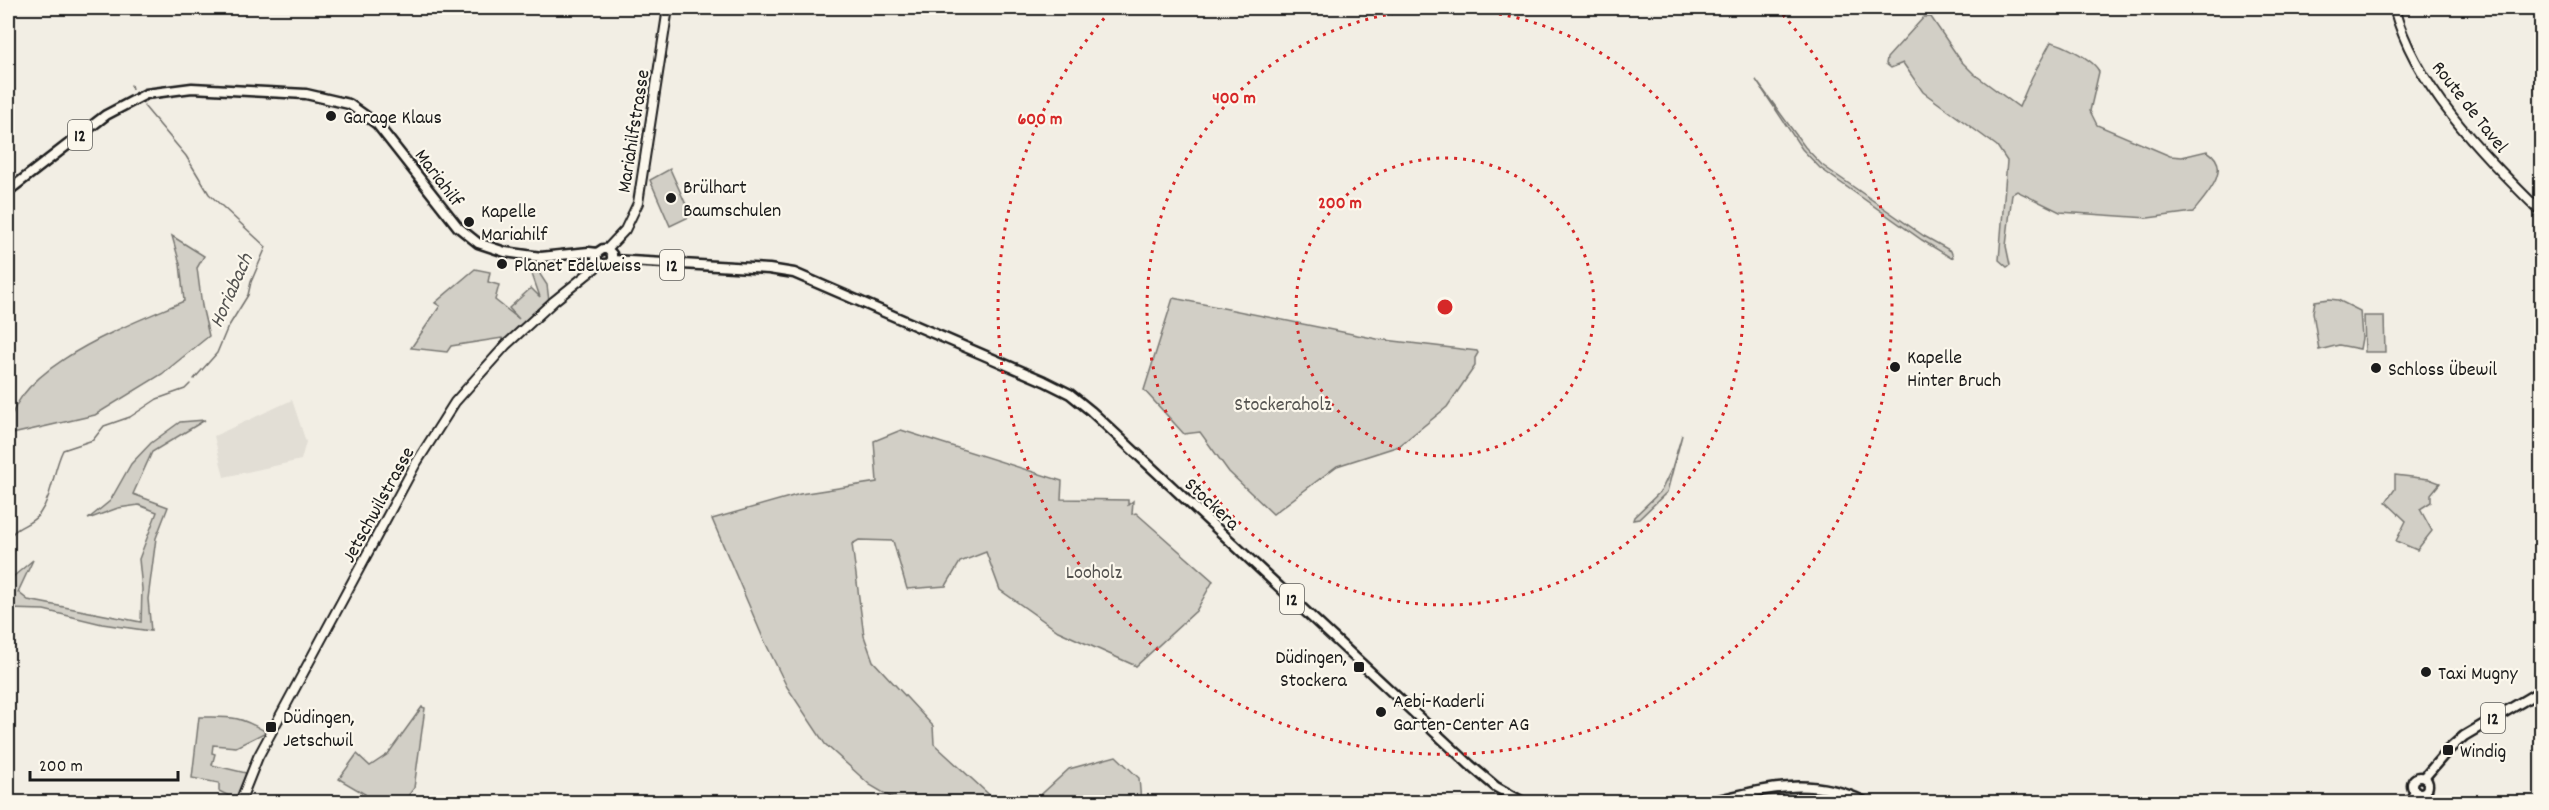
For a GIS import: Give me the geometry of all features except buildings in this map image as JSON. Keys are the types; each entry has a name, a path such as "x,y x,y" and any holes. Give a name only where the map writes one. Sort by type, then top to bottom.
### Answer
{"main road":[{"name":"Mariahilfstrasse","path":"607,249 625,230 638,203 668,8"},
{"name":"Route de Tavel","path":"2394,8 2412,53 2443,102 2485,153 2541,213"},
{"name":"Mariahilf","path":"8,191 113,110 134,99 159,91 192,88 295,93 343,102 366,115 382,129 452,220 471,238 505,252 536,257 553,258 589,252 597,253"},
{"name":"12","path":"597,253 607,249"},
{"path":"607,249 612,254 612,260"},
{"path":"597,253 596,259 600,264"},
{"name":"12","path":"600,264 608,264 612,260"},
{"name":"Stockera","path":"612,260 782,271 800,275 1044,381 1080,401 1470,765 1500,790 1523,802"},
{"name":"Jetschwilstrasse","path":"240,802 254,766 415,465 455,402 506,345 554,301 600,264"},
{"name":"12","path":"2409,802 2416,791 2414,781 2417,778 2424,778 2448,750 2464,736 2541,690"},
{"path":"1711,802 1726,801 1790,786 1816,786 1842,792 1865,802"}],"shaded area":[{"path":"292,400 306,442 301,460 224,477 214,436"}],"green space":[{"path":"1924,17 1931,17 1961,61 1974,74 2019,107 2051,42 2078,54 2092,63 2099,72 2090,111 2097,125 2170,156 2182,157 2207,151 2215,158 2218,165 2215,182 2193,212 2148,218 2060,212 2017,191 2012,194 2006,246 2010,265 2007,267 1999,260 2007,161 1997,146 1923,92 1903,63 1891,68 1886,64 1887,58"},
{"path":"1756,80 1805,147 1822,165 1924,236 1951,251 1953,257 1951,258 1922,240 1820,168 1802,149"},
{"name":"Brülhart Baumschulen","path":"670,169 691,216 670,226 650,180"},
{"path":"172,236 204,256 197,268 209,336 162,374 95,415 8,435 13,411 28,389 50,369 105,336 184,301 180,264"},
{"path":"534,267 547,285 549,301 505,343 502,338 451,346 447,352 411,348 440,306 435,303 475,269 490,272 488,282 499,285 495,300 519,319 509,308 531,288 540,297 532,274"},
{"name":"Stockeraholz","path":"1173,298 1377,339 1477,351 1478,353 1475,366 1447,407 1399,446 1337,466 1273,514 1229,472 1200,432 1184,434 1144,390"},
{"path":"2338,300 2360,311 2362,338 2360,349 2339,345 2319,350 2313,312 2315,301"},
{"path":"2364,316 2384,316 2385,352 2365,352"},
{"path":"205,420 152,452 133,494 168,507 156,538 148,599 151,631 102,624 44,610 8,609 8,581 33,560 18,592 28,600 141,622 142,589 139,559 157,512 139,505 118,508 88,519 110,501 131,464 151,443 180,422"},
{"name":"Looholz","path":"901,430 1062,481 1061,499 1128,500 1128,505 1133,501 1132,514 1136,513 1213,581 1196,611 1136,666 1058,631 1000,590 986,552 960,562 946,586 907,589 893,541 859,540 852,544 864,636 873,661 933,726 934,744 997,802 899,802 870,785 825,744 787,687 763,638 712,519 800,494 877,482 874,441"},
{"path":"1682,435 1667,492 1639,519 1633,520 1661,491 1672,468"},
{"path":"2395,475 2429,479 2440,483 2431,494 2431,502 2420,509 2432,531 2417,550 2396,541 2406,521 2386,502 2395,489"},
{"path":"422,707 425,708 414,788 405,800 400,798 397,802 363,800 365,794 339,779 357,754 370,766 388,754"},
{"path":"199,717 234,718 248,722 266,732 236,747 213,745 212,753 215,754 212,765 246,773 238,796 233,798 219,791 219,783 192,778"},
{"path":"1116,756 1139,778 1141,802 1033,802 1069,769"},
{"path":"1778,789 1816,789 1860,802 1731,802"}],"waterway":[{"name":"Horiabach","path":"131,85 132,89"},
{"name":"Horiabach","path":"144,106 186,156 209,194 266,247 248,295 227,329 217,353 194,379"},
{"name":"Horiabach","path":"8,539 40,513 48,498 63,450 93,440 104,426 130,417 157,399 185,389 190,384"}],"place":[{"name":"Garage Klaus","path":"331,116"},
{"name":"Brülhart Baumschulen","path":"671,198"},
{"name":"Kapelle Mariahilf","path":"469,222"},
{"name":"Planet Edelweiss","path":"502,264"},
{"name":"Kapelle Hinter Bruch","path":"1895,367"},
{"name":"Schloss Übewil","path":"2376,368"},
{"name":"Düdingen, Stockera","path":"1359,667"},
{"name":"Taxi Mugny","path":"2426,672"},
{"name":"Aebi-Kaderli Garten-Center AG","path":"1381,712"},
{"name":"Düdingen, Jetschwil","path":"271,727"},
{"name":"Windig","path":"2448,750"}]}
